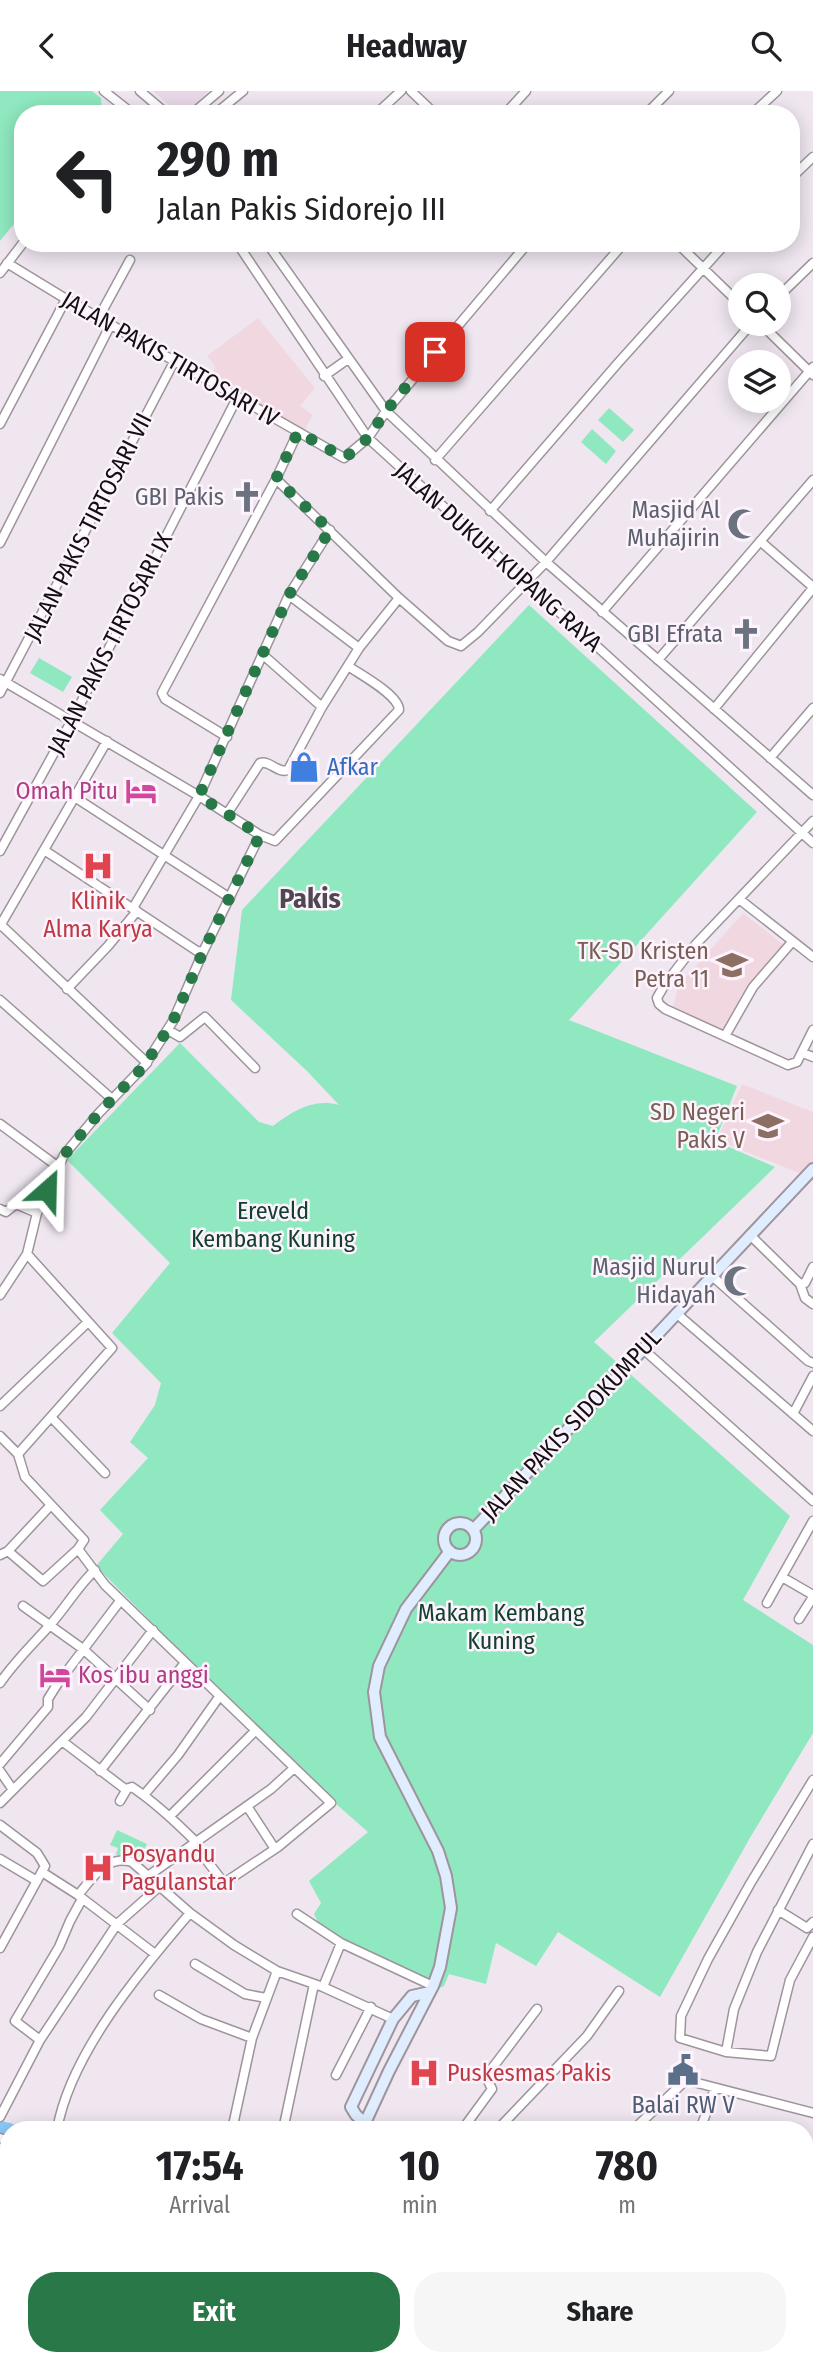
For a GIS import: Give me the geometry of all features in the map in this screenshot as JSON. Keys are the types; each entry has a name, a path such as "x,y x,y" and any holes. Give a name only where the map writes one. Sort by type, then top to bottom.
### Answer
{"street":[{"path":"104,91 119,105"},
{"path":"139,91 156,105"},
{"path":"203,105 219,91"},
{"path":"226,105 243,91"},
{"path":"386,105 401,91"},
{"path":"411,91 426,105"},
{"path":"513,105 526,91"},
{"path":"655,105 669,91"},
{"path":"762,105 777,91"},
{"path":"800,169 813,157"},
{"path":"0,273 16,252"},
{"name":"JALAN DUKUH KUPANG RAYA","path":"243,252 368,438 813,843"},
{"name":"JALAN DUKUH KUPANG RAYA","path":"273,252 386,411 546,562 813,795"},
{"path":"368,438 386,411 520,252"},
{"path":"435,460 616,252"},
{"path":"687,252 728,292"},
{"path":"491,511 717,252"},
{"path":"99,317 130,260"},
{"name":"JALAN PAKIS TIRTOSARI IV","path":"7,263 237,398 344,457 368,438"},
{"path":"791,284 813,263"},
{"path":"0,424 66,299"},
{"path":"0,543 111,324"},
{"path":"276,479 399,598 448,641 461,646 546,562 741,336"},
{"path":"602,612 812,371 774,336"},
{"path":"324,376 348,359"},
{"name":"JALAN PAKIS TIRTOSARI VII","path":"0,694 3,680 175,360"},
{"name":"JALAN PAKIS TIRTOSARI IX","path":"0,851 72,720 237,398"},
{"path":"226,737 165,699 162,693 276,479 298,432"},
{"path":"657,660 813,479"},
{"path":"67,989 108,946 135,910 199,796 289,595 330,530"},
{"path":"714,709 813,588 760,541"},
{"path":"289,595 359,648"},
{"path":"227,814 261,762 281,771 288,770 321,706 359,648 399,598"},
{"path":"262,654 321,706"},
{"path":"3,680 260,835 276,841 399,710 398,703 390,695 348,666"},
{"path":"769,758 813,708"},
{"path":"107,741 1,921 67,989 147,1063"},
{"path":"74,796 230,898"},
{"path":"813,821 673,972 657,998 665,1009 788,1065 794,1064 803,1053 813,1030"},
{"path":"1,1292 27,1254 37,1213 57,1167 71,1146 147,1063 168,1030 260,835"},
{"path":"44,850 197,951 203,952"},
{"path":"739,899 813,957"},
{"path":"725,1036 753,987 792,942"},
{"path":"0,1000 112,1099"},
{"path":"168,1030 180,1037 204,1017 255,1068"},
{"path":"803,1053 813,1057"},
{"path":"0,1124 57,1167"},
{"name":"JALAN PAKIS SIDOKUMPUL","path":"474,1529 813,1169"},
{"path":"0,1209 6,1212 16,1204 37,1213"},
{"path":"750,1235 800,1284 805,1298 813,1304"},
{"path":"18,1454 112,1348 27,1254"},
{"path":"800,1284 805,1283 813,1267"},
{"path":"711,1275 813,1363"},
{"path":"676,1313 813,1431"},
{"path":"0,1406 89,1322"},
{"path":"643,1349 813,1501"},
{"path":"793,1414 813,1376"},
{"path":"51,1417 105,1473"},
{"path":"1,1439 18,1454 25,1477 84,1540 78,1549 43,1581 4,1553 50,1506"},
{"path":"767,1604 813,1521"},
{"path":"460,1523 474,1529 475,1543 471,1550 457,1555 450,1551 444,1544 445,1533 449,1528 460,1523"},
{"path":"78,1549 120,1601 331,1805 275,1849 224,1883 196,1844 170,1816 144,1795 132,1787 127,1789 120,1801"},
{"path":"368,2121 441,1964 451,1908 446,1876 438,1851 380,1737 374,1692 379,1665 407,1609 450,1551"},
{"path":"0,1682 95,1570"},
{"path":"782,1577 813,1596 799,1619"},
{"path":"0,1764 49,1706 48,1699 120,1601"},
{"path":"23,1606 83,1649 150,1710"},
{"path":"0,1803 86,1717 153,1630"},
{"path":"100,1771 184,1664"},
{"path":"144,1795 178,1755 219,1697"},
{"path":"170,1816 254,1731"},
{"path":"62,1741 127,1789"},
{"path":"148,1876 196,1844 293,1769"},
{"path":"0,1771 13,1790"},
{"path":"813,1780 714,1948 681,2016 681,2039 726,2052 771,2056 790,1980 813,1937"},
{"path":"247,1806 275,1849"},
{"path":"0,1825 42,1859 45,1866 0,1948"},
{"path":"726,2052 734,2009 778,1910 813,1844"},
{"path":"0,1859 37,1881"},
{"path":"40,2040 15,2021 59,1947 80,1897 101,1868 112,1862 125,1860 131,1862 190,1913 234,1945 277,1971 318,1985 393,2019"},
{"path":"42,1872 155,1954"},
{"path":"0,2117 40,2040 117,1924 160,1886"},
{"path":"778,1910 807,1928 812,1926"},
{"path":"58,2121 77,2072 104,2025 155,1954 190,1913"},
{"path":"297,1914 341,1943 431,1989"},
{"path":"285,2121 318,1985 341,1943"},
{"path":"195,1965 245,1994 266,1998"},
{"path":"234,2121 252,2038 277,1971"},
{"path":"362,2121 351,2104 393,2019 412,1996 431,1989"},
{"path":"506,2121 587,2036 619,1991"},
{"path":"159,1995 201,2019 252,2038"},
{"path":"336,2075 371,2007"},
{"path":"469,2121 492,2089 487,2074 537,2009"},
{"path":"372,2063 389,2071"},
{"path":"642,2121 684,2080 813,2113"},
{"path":"703,2121 715,2088"}],"shaded area":[{"path":"153,91 209,91 194,105 169,105"},
{"path":"258,318 315,388 300,406 313,415 303,432 257,406 213,375 215,366 207,356"},
{"name":"TK-SD Kristen Petra 11","path":"743,913 784,945 741,996 726,1032 673,1008 678,986"},
{"name":"SD Negeri Pakis V","path":"742,1084 813,1112 813,1171 809,1177 717,1140"}],"green space":[{"path":"0,91 92,91 101,98 101,105 14,105 14,224 0,241"},
{"path":"609,408 634,430 623,442 598,420"},
{"path":"592,429 616,451 606,464 581,442"},
{"name":"Makam Kembang Kuning","path":"529,605 757,812 569,1020 737,1086 715,1141 775,1167 594,1342 790,1516 743,1600 813,1645 813,1733 660,1997 558,1932 536,1966 496,1943 486,1984 449,1974 444,1986 435,1990 321,1928 314,1914 321,1903 309,1881 368,1832 302,1774 96,1566 123,1534 100,1510 148,1458 130,1442 155,1405 161,1383 112,1333 170,1263 67,1160 180,1043 259,1122 273,1126 304,1107 321,1103 339,1105 231,1000 242,910"},
{"path":"39,658 72,677 63,692 30,673"},
{"path":"117,1830 147,1844 137,1863 116,1854 118,1848 110,1845"}],"place":[{"name":"GBI Pakis","path":"247,497"},
{"name":"Masjid Al Muhajirin","path":"743,524"},
{"name":"GBI Efrata","path":"746,634"},
{"name":"Afkar","path":"304,767"},
{"name":"Omah Pitu","path":"141,791"},
{"name":"Klinik Alma Karya","path":"98,866"},
{"name":"TK-SD Kristen Petra 11","path":"732,965"},
{"name":"SD Negeri Pakis V","path":"768,1126"},
{"name":"Masjid Nurul Hidayah","path":"739,1281"},
{"name":"Kos ibu anggi","path":"55,1675"},
{"name":"Posyandu Pagulanstar","path":"98,1868"},
{"name":"Balai RW V","path":"683,2070"},
{"name":"Puskesmas Pakis","path":"424,2073"}],"district":[{"name":"Pakis","path":"310,898"}],"route":[{"path":"47,1190 64,1155 98,1114 145,1065 173,1021 260,835 199,796 289,595 330,530 276,479 298,432 346,457 368,438 386,411 435,352"}],"park label":[{"name":"Ereveld Kembang Kuning","path":"273,1225"}]}
